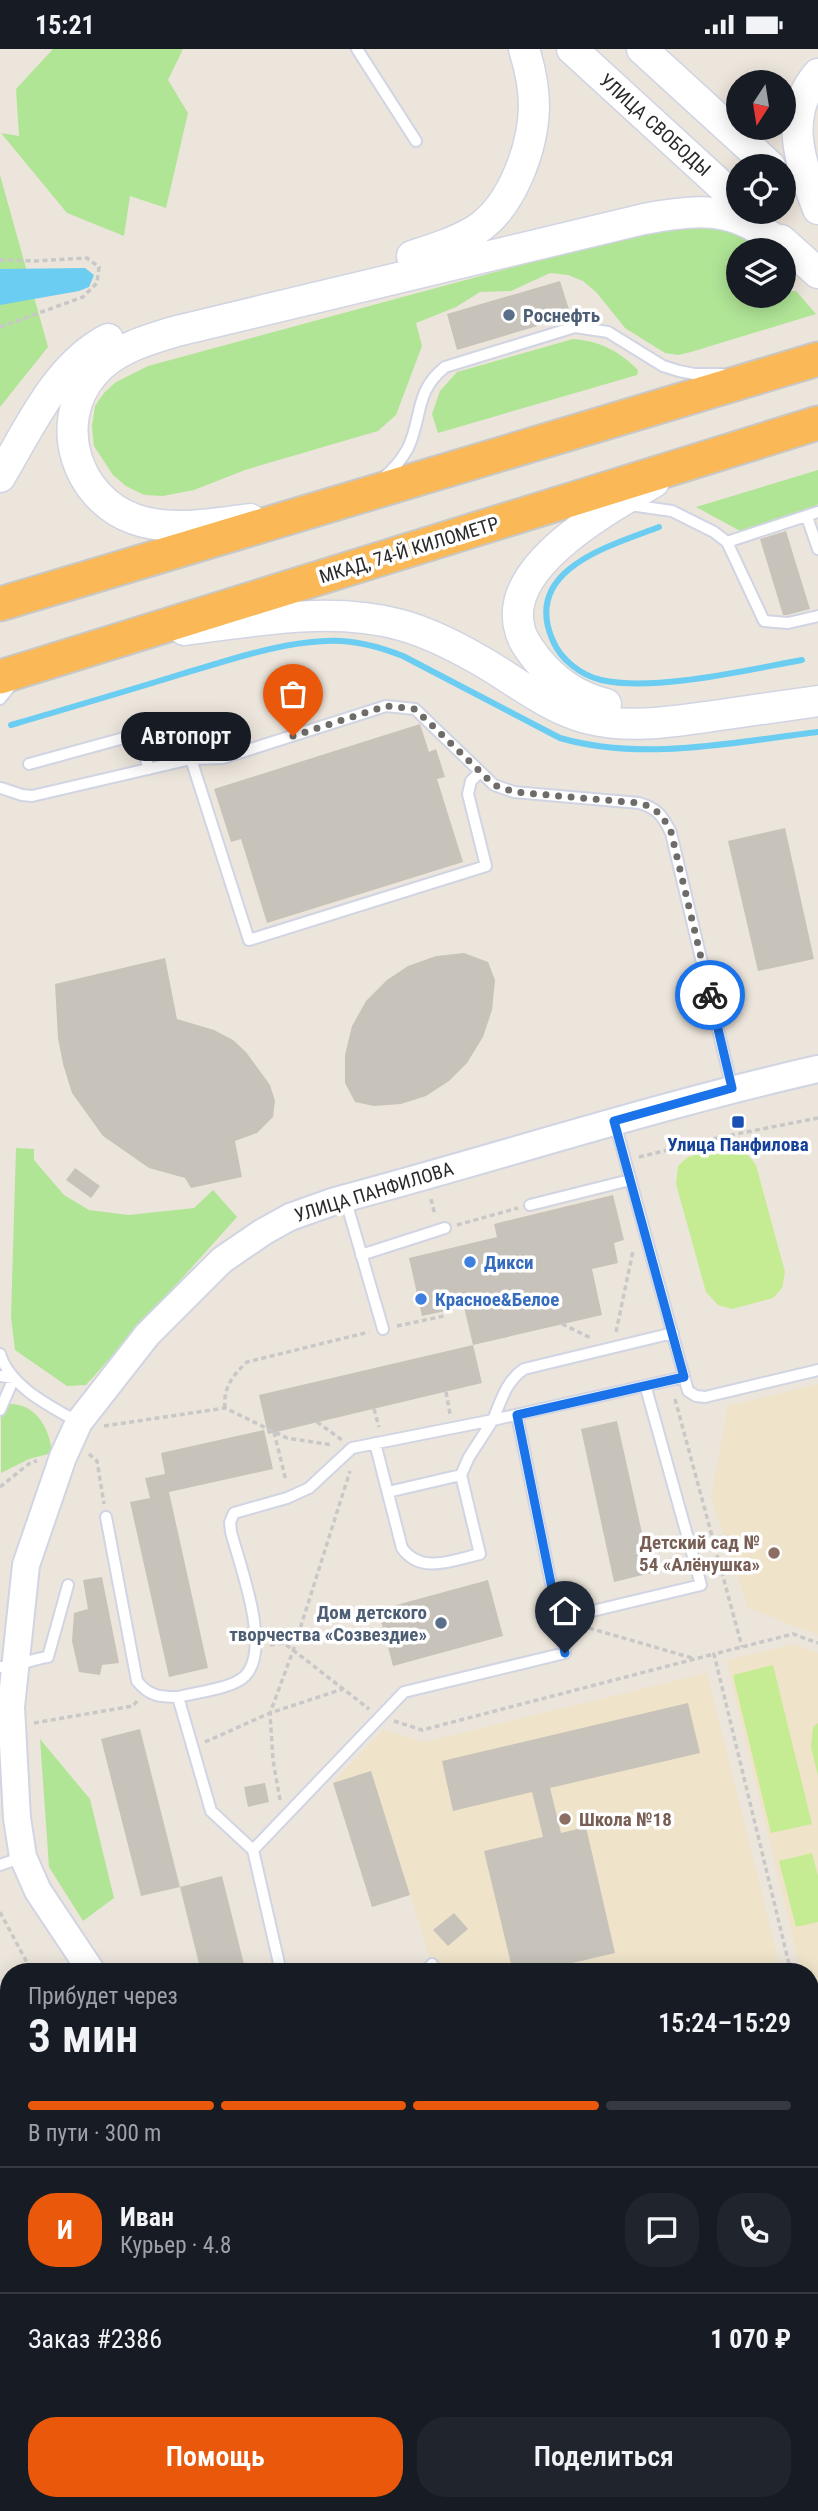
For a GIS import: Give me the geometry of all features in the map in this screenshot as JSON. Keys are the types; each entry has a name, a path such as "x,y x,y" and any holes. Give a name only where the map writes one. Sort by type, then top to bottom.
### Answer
{"highway":[{"path":"0,604 818,359"},
{"name":"МКАД, 74-Й КИЛОМЕТР","path":"13,673 818,423"}],"main road":[{"path":"0,477 51,393 73,365 97,344 133,326 153,320 389,263 444,246 478,229 498,209 517,180 528,147 534,108 531,72 524,49"},
{"name":"УЛИЦА СВОБОДЫ","path":"572,49 726,190"},
{"path":"642,49 757,154"},
{"path":"818,74 801,103 796,133 803,168 818,209"},
{"path":"796,190 818,209"},
{"path":"319,508 218,524 165,526 134,519 108,506 91,489 80,469 73,445 73,420 81,396 93,375 112,358 139,342 644,219 691,211 723,214 747,222 772,238"},
{"path":"763,224 779,238"},
{"path":"796,254 818,273"},
{"path":"683,465 616,504 575,533 544,560 521,591 518,612 520,631 545,669 565,687 589,700 618,707 818,686"},
{"path":"135,636 303,616 360,618 400,625 436,638 474,657 551,704 584,717 616,723 655,724 818,701"}],"street":[{"name":"УЛИЦА ПАНФИЛОВА","path":"86,1963 38,1891 12,1861 17,1818 7,1667 26,1565 63,1457 88,1425 147,1335 222,1260 290,1217 345,1198 614,1121 732,1088 818,1069"}],"lane":[{"path":"357,49 416,141"},
{"path":"365,495 393,469 408,447 425,389 445,367 575,327 608,332 663,366 679,371 694,374 767,375"},
{"path":"547,507 616,504 672,511 714,532 727,542 764,621 788,623 818,616"},
{"path":"727,542 813,515 818,549"},
{"path":"0,699 13,673"},
{"path":"0,788 32,796 191,759 223,758 386,706 415,709 494,785 514,792 639,803 653,807 663,816 671,832 732,1088"},
{"path":"29,764 131,736 140,741 149,769"},
{"path":"191,759 249,940 486,866 468,794 471,781 480,772"},
{"path":"614,1121 688,1391 705,1397 818,1370"},
{"path":"530,1205 630,1180"},
{"path":"345,1198 383,1329"},
{"path":"361,1255 442,1229"},
{"path":"375,1443 402,1548 409,1557 420,1563 434,1565 480,1554 461,1475 515,1375 524,1369 673,1333"},
{"path":"0,1354 14,1378 24,1387 88,1425"},
{"path":"0,1376 14,1378"},
{"path":"106,1517 137,1681 146,1692 178,1697 229,1685 244,1677 255,1660 257,1646 257,1633 231,1532 230,1522 234,1513 290,1497 309,1487 352,1448 646,1388 684,1377"},
{"path":"0,1410 14,1378"},
{"path":"559,1619 701,1585 646,1388"},
{"path":"253,1850 404,1692 565,1653 517,1415"},
{"path":"388,1492 461,1475"},
{"path":"7,1667 34,1658 48,1657 68,1585"},
{"path":"178,1697 211,1811 253,1850 279,1963"}],"path":[{"path":"0,260 87,258 99,267 97,283 83,297 0,327"},
{"path":"429,1193 442,1229 530,1205"},
{"path":"562,1324 612,1348 641,1217"},
{"path":"225,1408 224,1395 233,1375 247,1362 444,1316"},
{"path":"446,1392 452,1428"},
{"path":"649,1401 674,1395 742,1647"},
{"path":"88,1425 225,1408 286,1438 352,1448"},
{"path":"317,1422 352,1448"},
{"path":"274,1433 290,1497"},
{"path":"91,1446 89,1455 97,1461 106,1517"},
{"path":"283,1819 273,1760 270,1713 293,1651 349,1476 352,1448"},
{"path":"0,1487 31,1462 40,1460"},
{"path":"559,1619 694,1659"},
{"path":"257,1646 284,1643 380,1717 422,1730 793,1634 818,1643"},
{"path":"714,1654 788,1963"},
{"path":"193,1747 270,1713 343,1689"},
{"path":"34,1723 133,1706 146,1692"},
{"path":"0,1912 27,1963"}],"shaded area":[{"name":"Детский сад № 54 «Алёнушка»","path":"818,1384 818,1635 748,1608 711,1497 728,1406"},
{"path":"795,1644 818,1653 818,1963 799,1963 726,1660"},
{"name":"Школа №18","path":"707,1673 779,1963 432,1963 371,1771 333,1783 383,1729 424,1742"}],"green space":[{"path":"53,49 183,49 168,80 188,113 166,208 130,196 124,236 67,213 1,133 19,136 16,89"},
{"path":"0,175 48,347 0,407"},
{"path":"695,221 729,227 744,238 726,238 726,308 796,308 796,291 816,314 691,352 678,355 665,353 625,328 597,293 583,281 568,275 550,273 511,291 480,292 456,307 416,323 422,346 396,415 378,431 245,470 194,490 163,496 144,495 126,486 113,475 94,446 92,426 95,406 116,382 148,366 658,228"},
{"path":"573,339 592,342 616,352 638,370 637,375 438,433 432,414 440,391 457,372"},
{"path":"818,470 818,504 803,514 742,532 696,507"},
{"path":"730,1145 744,1150 756,1165 785,1272 782,1288 773,1298 732,1309 718,1305 706,1292 676,1184 678,1166 688,1157"},
{"path":"16,1148 34,1149 34,1160 64,1195 89,1210 129,1215 194,1208 213,1190 237,1217 86,1385 67,1386 15,1350 11,1317"},
{"path":"9,1404 27,1408 40,1419 48,1435 52,1453 29,1459 1,1473 1,1412 3,1407"},
{"path":"773,1665 812,1824 771,1833 733,1675"},
{"path":"818,1723 818,1776 811,1747 813,1727"},
{"path":"40,1739 90,1799 114,1898 83,1921 49,1867"},
{"path":"812,1853 818,1876 818,1922 796,1927 779,1861"}],"water":[{"path":"85,268 94,275 89,287 0,305 0,269"}],"building":[{"name":"Роснефть","path":"560,281 571,316 457,350 447,314"},
{"path":"786,531 810,609 783,615 760,539"},
{"path":"420,724 429,752 436,749 445,777 437,779 463,862 267,923 241,839 231,842 214,789"},
{"path":"785,828 814,959 758,971 728,841"},
{"path":"464,953 488,962 495,980 492,1010 483,1037 467,1063 449,1081 426,1096 401,1104 374,1106 355,1102 345,1083 345,1055 352,1026 366,1001 387,980 408,966 436,956"},
{"path":"165,958 177,1019 214,1030 233,1040 246,1052 270,1085 275,1101 273,1117 257,1133 235,1141 242,1177 191,1188 185,1178 149,1168 103,1136 72,1093 58,1038 55,984"},
{"path":"75,1168 100,1186 91,1198 66,1180"},
{"path":"613,1195 624,1240 614,1243 618,1263 592,1269 602,1315 473,1345 464,1307 422,1316 409,1258 497,1237 494,1224"},
{"path":"473,1345 482,1383 268,1434 259,1395"},
{"path":"617,1421 651,1573 614,1582 581,1429"},
{"path":"264,1430 273,1469 169,1492 208,1668 169,1677 130,1502 150,1498 145,1478 165,1474 161,1453"},
{"path":"102,1577 119,1663 102,1665 100,1675 79,1672 72,1641 74,1613 88,1609 83,1580"},
{"name":"Дом детского творчества «Созвездие»","path":"488,1580 503,1636 393,1666 378,1610"},
{"path":"688,1703 700,1753 550,1788 561,1833 586,1827 615,1953 572,1963 511,1963 484,1851 543,1837 532,1792 453,1811 442,1761"},
{"path":"140,1729 180,1887 141,1896 101,1739"},
{"path":"371,1771 410,1895 372,1907 333,1783"},
{"path":"265,1783 269,1802 248,1807 244,1787"},
{"path":"222,1876 244,1963 199,1963 180,1887"},
{"path":"454,1913 468,1929 448,1946 433,1930"}],"waterway":[{"path":"659,527 595,553 559,579 549,596 546,616 553,641 566,660 594,678 623,683 674,682 802,660"},
{"path":"11,725 254,653 307,642 345,641 403,656 560,738 591,745 623,749 688,748 818,732"}],"way so far":[{"path":"293,736 386,706 415,709 494,785 514,792 639,803 653,807 663,816 671,832 710,995"}],"place":[{"name":"Роснефть","path":"509,315"},
{"name":"Автопорт","path":"293,736"},
{"name":"Улица Панфилова","path":"738,1122"},
{"name":"Дикси","path":"470,1262"},
{"name":"Красное&Белое","path":"421,1299"},
{"name":"Детский сад № 54 «Алёнушка»","path":"774,1553"},
{"name":"Дом детского творчества «Созвездие»","path":"441,1623"},
{"name":"Школа №18","path":"565,1819"}],"route":[{"path":"565,1653 517,1415 646,1388 684,1377 614,1121 732,1088 710,995"}]}
